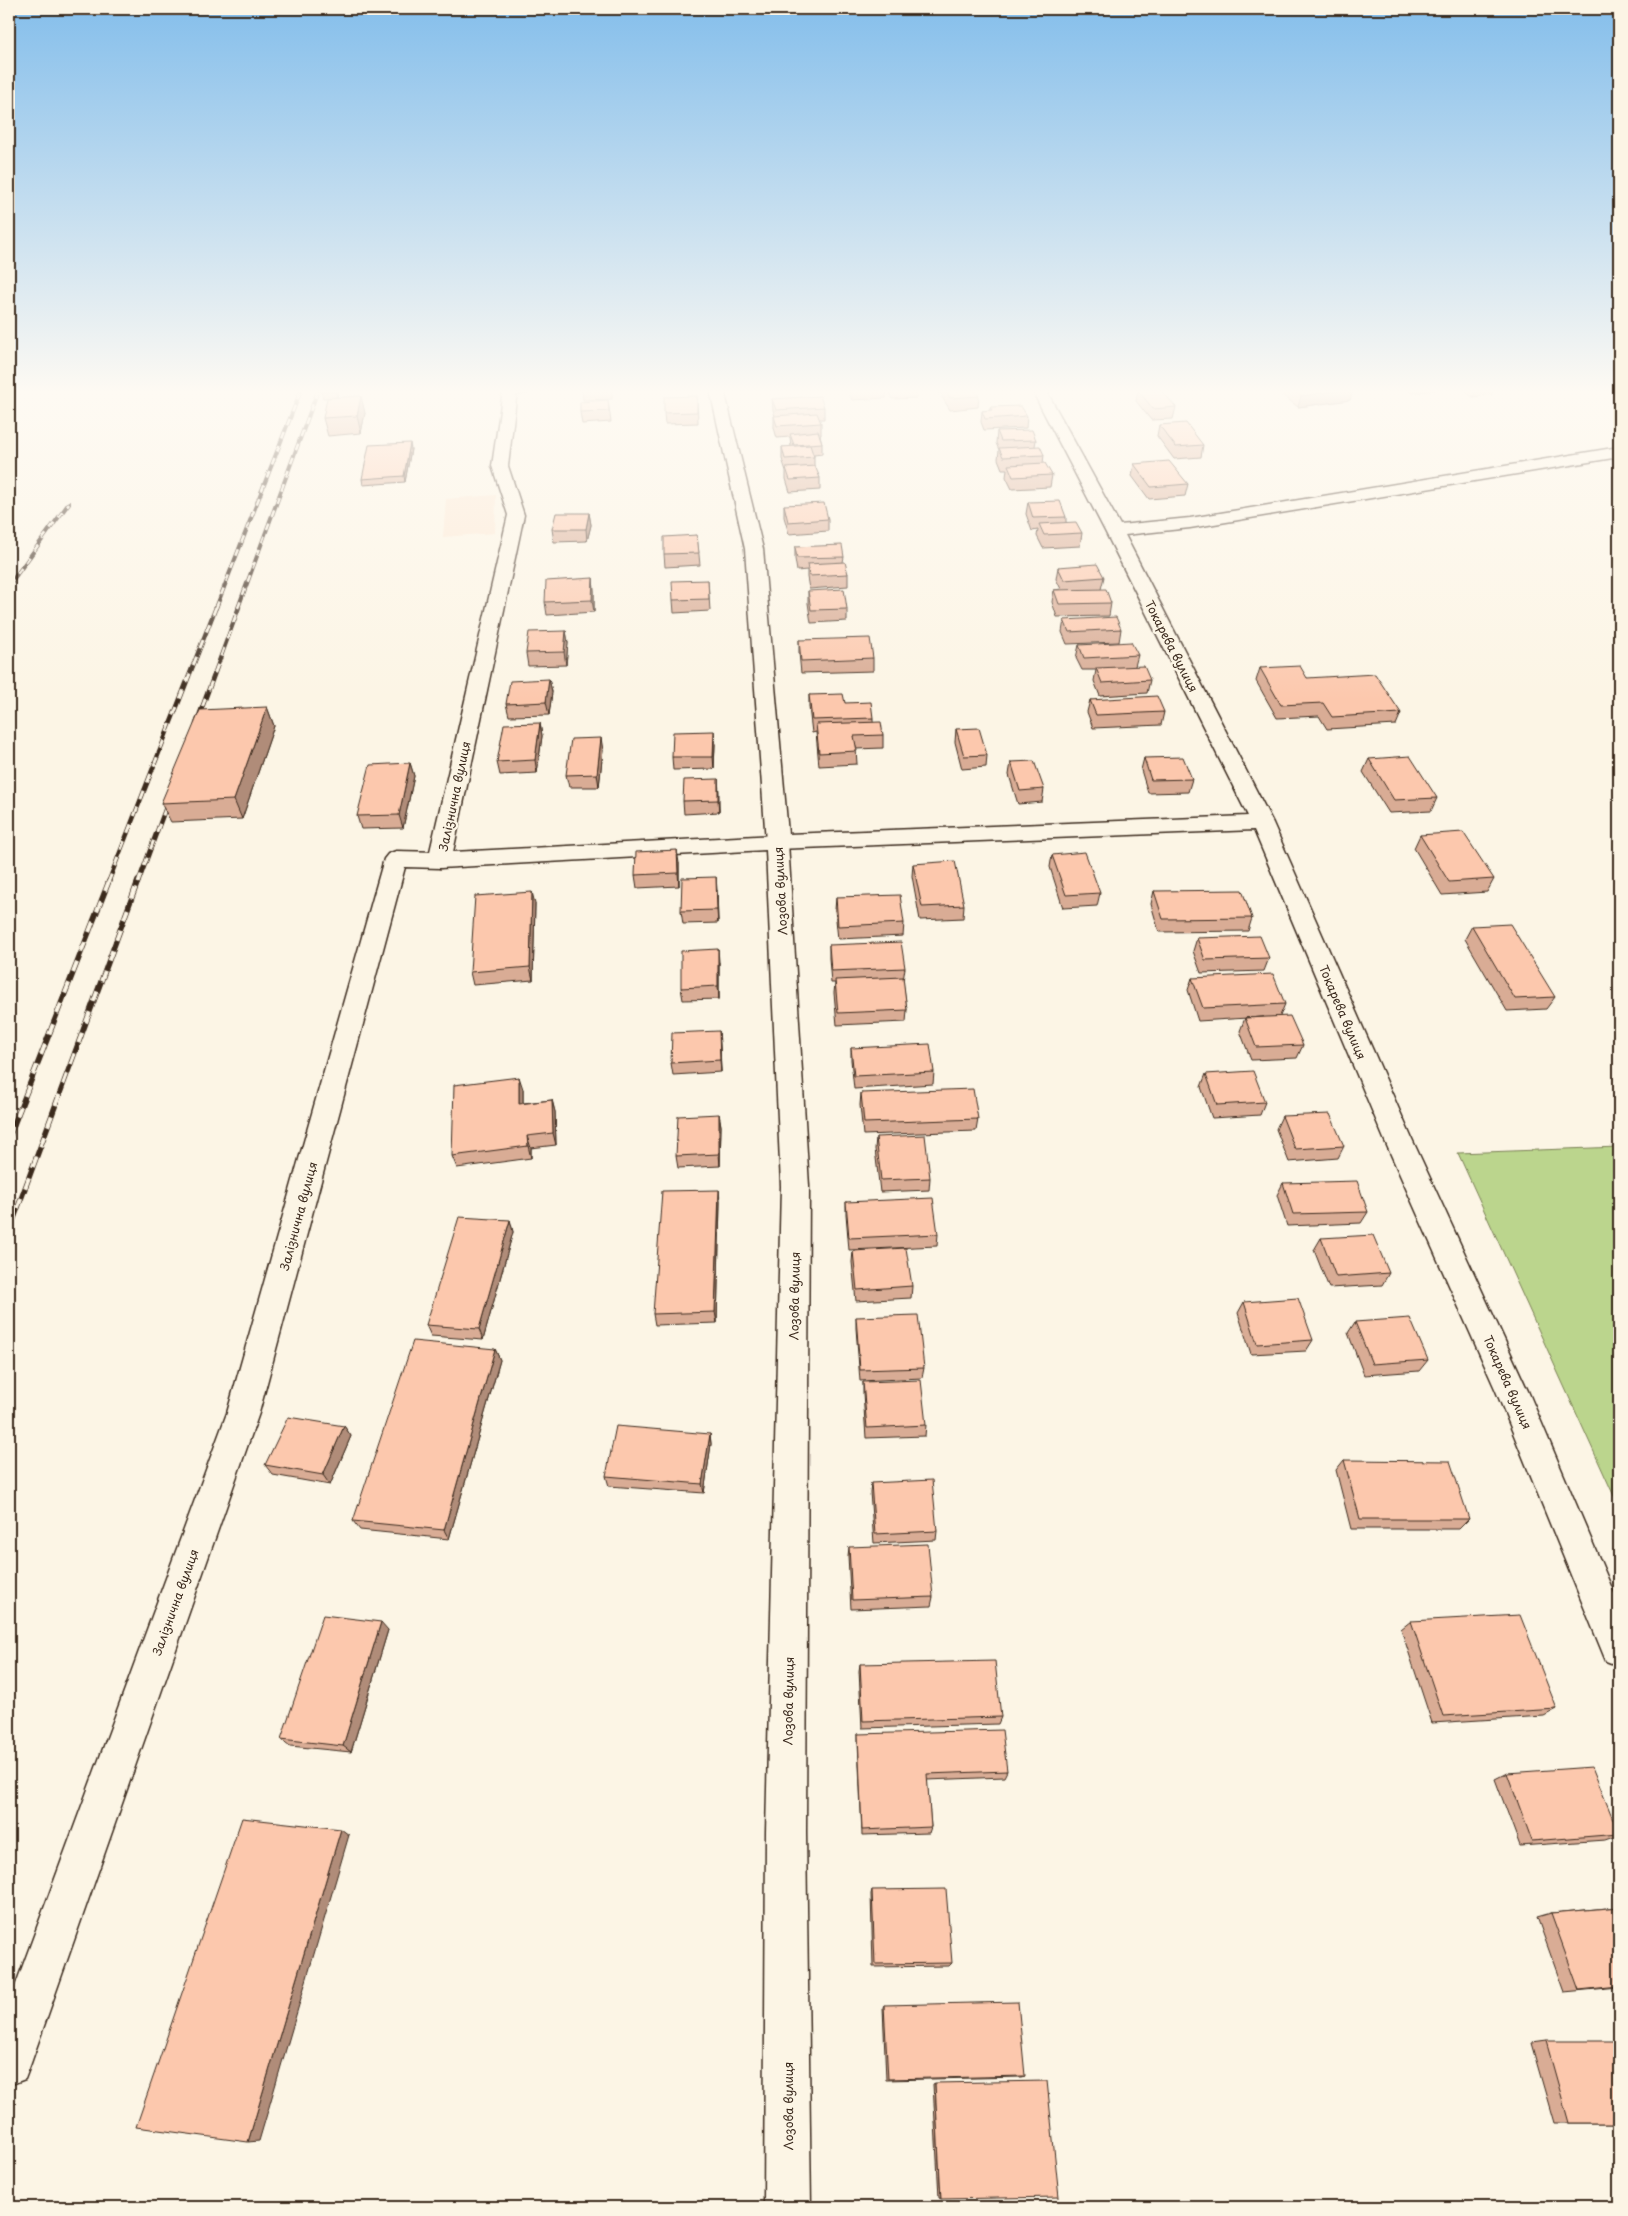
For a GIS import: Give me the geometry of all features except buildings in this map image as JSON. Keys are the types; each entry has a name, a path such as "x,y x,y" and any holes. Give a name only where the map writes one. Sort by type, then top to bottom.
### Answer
{"street":[{"name":"Залізнична вулиця","path":"9,2063 243,1413 396,859 440,860 516,514 509,493"},
{"name":"Лозова вулиця","path":"741,493 754,549 778,842 795,1186 786,1832 788,2207"},
{"name":"Токарева вулиця","path":"1094,493 1262,823 1398,1139 1512,1391 1619,1648"},
{"path":"1114,531 1190,523 1369,493"},
{"path":"440,860 778,842 1262,823"}],"shaded area":[{"path":"496,495 495,533 443,537 446,499"}],"green space":[{"path":"1619,1147 1619,1507 1458,1153"}],"railway":[{"path":"216,608 261,493"},
{"path":"238,608 280,493"},
{"path":"9,585 69,503"},
{"path":"108,883 216,607"},
{"path":"196,724 239,607"},
{"path":"138,883 170,796"},
{"path":"9,1137 109,881"},
{"path":"10,1229 138,881"},
{"path":"9,1231 10,1227"}]}
